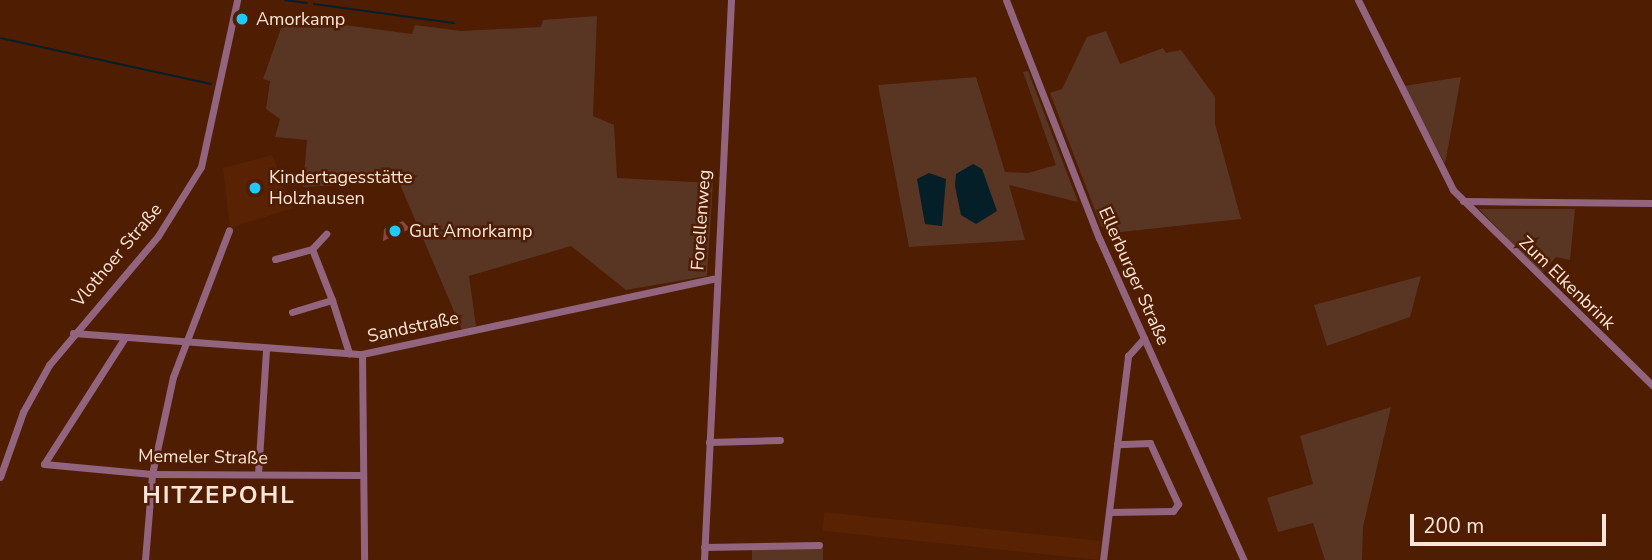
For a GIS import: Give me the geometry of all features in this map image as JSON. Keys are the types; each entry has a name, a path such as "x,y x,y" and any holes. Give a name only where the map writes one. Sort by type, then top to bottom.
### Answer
{"street":[{"name":"Vlothoer Straße","path":"0,477 28,400 73,333 158,236 201,167 237,0"},
{"name":"Forellenweg","path":"704,560 713,279 731,0"},
{"name":"Ellerburger Straße","path":"1006,0 1144,338 1244,560"},
{"name":"Zum Elkenbrink","path":"1358,0 1463,201 1652,385"},
{"path":"1463,201 1652,203"},
{"path":"145,560 152,474 182,343 229,230"},
{"path":"275,259 312,249 326,234"},
{"path":"312,249 349,353"},
{"name":"Sandstraße","path":"73,333 124,340 362,354 713,279"},
{"path":"292,312 332,300"},
{"path":"1103,560 1128,356 1144,338"},
{"name":"Memeler Straße","path":"124,340 44,464 152,474 362,475"},
{"path":"258,474 266,349"},
{"path":"362,354 364,560"},
{"path":"709,442 780,440"},
{"path":"1109,512 1173,511 1178,504 1150,443 1117,444"},
{"path":"704,547 819,545"}],"shaded area":[{"path":"597,16 593,116 614,125 617,178 713,183 707,276 626,290 571,246 469,276 476,326 462,330 399,182 303,187 307,140 275,137 280,119 266,109 270,81 263,79 285,17 412,34 415,25 461,31 541,27 543,20"},
{"path":"1106,31 1120,64 1163,48 1166,53 1181,50 1215,97 1215,124 1241,219 1112,233 1101,226 1050,93 1062,89 1087,37"},
{"path":"1028,71 1078,202 1009,185 1025,240 909,247 878,85 976,77 1005,172 1028,173 1056,165 1023,72"},
{"path":"1461,77 1445,164 1404,86"},
{"name":"Kindertagesstätte Holzhausen","path":"272,155 293,208 230,228 223,168"},
{"path":"1479,209 1575,209 1570,260 1556,257 1542,273"},
{"path":"1421,276 1410,317 1327,346 1314,305"},
{"path":"1391,407 1363,527 1362,560 1325,560 1313,523 1278,532 1267,498 1313,484 1300,436"},
{"path":"825,512 1101,541 1099,560 823,531"},
{"path":"752,548 823,548 823,560 752,560"}],"water":[{"path":"973,164 982,169 997,211 976,224 961,215 955,186 956,174"},
{"path":"929,173 946,179 942,226 925,224 917,179"}],"building":[{"path":"403,221 410,229 383,241 384,229"}],"waterway":[{"path":"285,0 307,3"},
{"path":"314,4 454,23"},
{"path":"0,38 211,84"}],"place":[{"name":"Amorkamp","path":"242,19"},
{"name":"Kindertagesstätte Holzhausen","path":"255,188"},
{"name":"Gut Amorkamp","path":"395,231"}],"district":[{"name":"HITZEPOHL","path":"219,496"}]}
